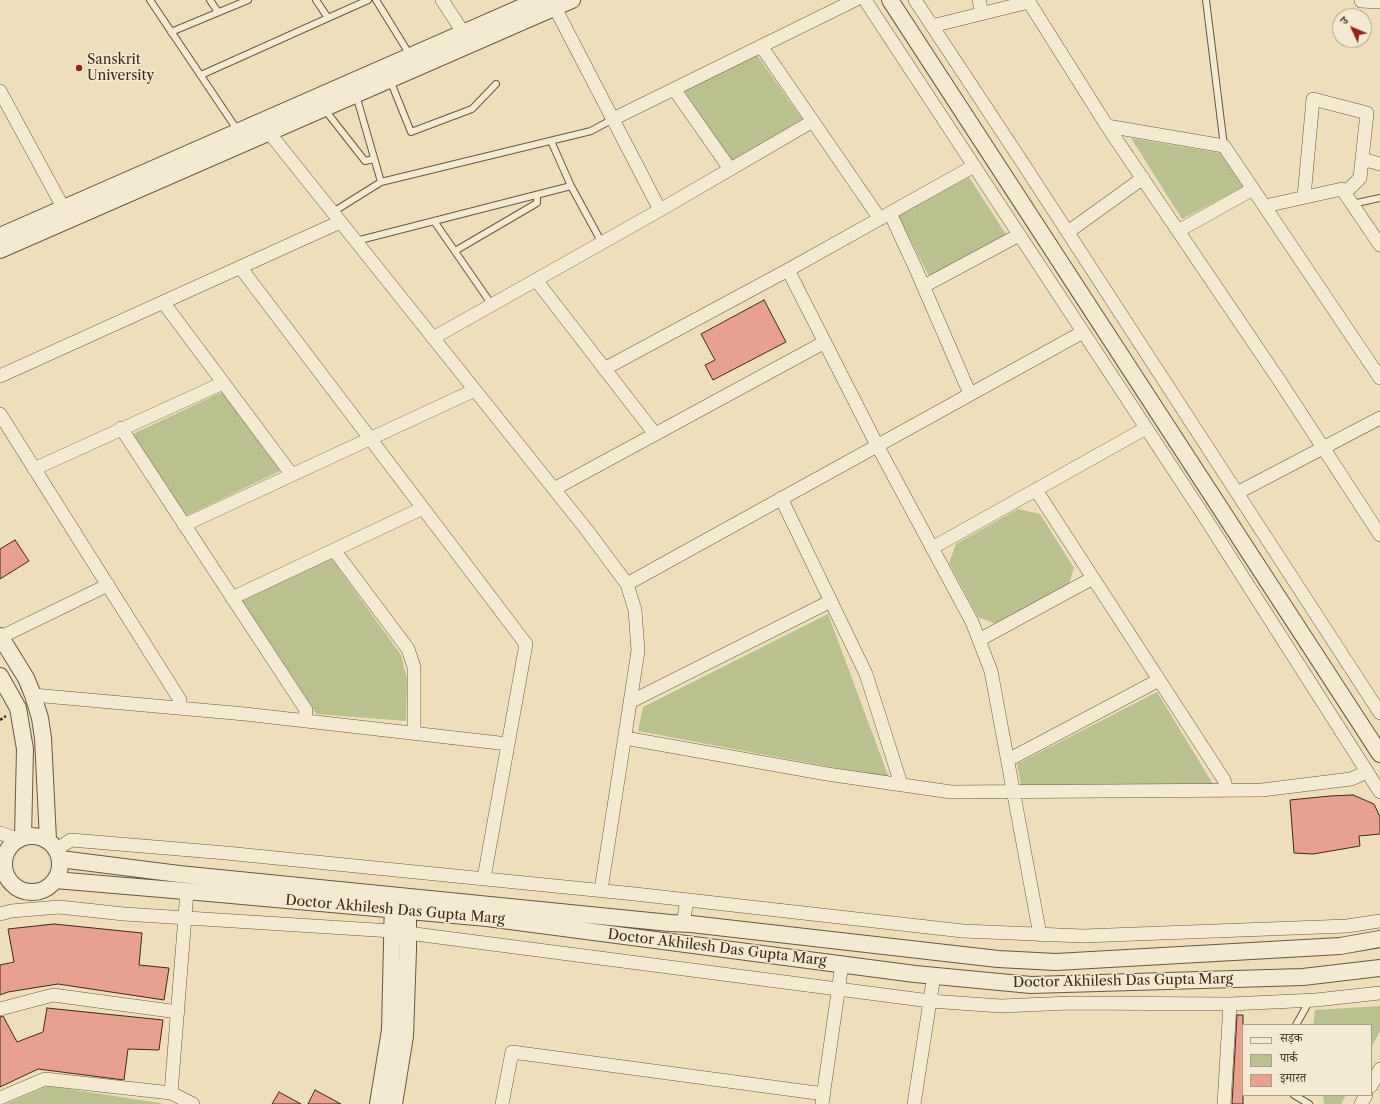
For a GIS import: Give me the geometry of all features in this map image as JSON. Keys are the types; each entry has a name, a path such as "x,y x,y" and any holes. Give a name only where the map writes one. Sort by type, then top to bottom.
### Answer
{"street":[{"path":"442,0 463,32"},
{"path":"0,250 264,127 410,56 538,0"},
{"path":"0,236 238,132 264,127 323,108 553,4 572,0"},
{"path":"613,119 855,0"},
{"path":"865,0 1204,516 1380,792"},
{"path":"890,0 1380,754"},
{"path":"915,0 1068,232 1380,713"},
{"path":"979,0 982,14"},
{"path":"1361,1 1380,2"},
{"path":"932,26 1029,2 1108,126 1279,380 1380,535"},
{"path":"553,4 660,210"},
{"path":"762,46 813,121 885,216 924,286 970,394"},
{"path":"674,89 730,169"},
{"path":"0,91 64,209"},
{"path":"1304,197 1313,100 1367,112 1360,178 1349,199"},
{"path":"433,338 660,210 813,121"},
{"path":"1108,126 1224,146 1380,378"},
{"path":"264,127 554,489 627,584 635,610 638,651 601,890"},
{"path":"1362,160 1380,164"},
{"path":"604,369 788,270 974,166"},
{"path":"1068,232 1143,178"},
{"path":"1178,231 1253,189"},
{"path":"1265,206 1342,189 1380,245"},
{"path":"0,376 240,267 337,217"},
{"path":"924,286 1019,235"},
{"path":"240,267 526,644 484,878"},
{"path":"788,270 877,445 972,622 991,671 1040,934"},
{"path":"536,280 655,434"},
{"path":"163,302 292,475"},
{"path":"627,584 1082,332"},
{"path":"554,489 825,342"},
{"path":"34,469 121,428 223,383"},
{"path":"184,525 475,390"},
{"path":"0,414 180,700 180,708"},
{"path":"1237,493 1380,418"},
{"path":"121,428 306,710 305,721"},
{"path":"932,548 1146,428"},
{"path":"1036,490 1224,780 1227,790"},
{"path":"781,498 866,674 901,784"},
{"path":"232,598 423,508"},
{"path":"334,550 408,649 414,667 414,733"},
{"path":"979,640 1093,578"},
{"path":"55,849 39,836 28,835 20,838 9,846 2,862 7,888 24,892 36,892 46,889 55,880 59,871 55,849 40,718 26,678 0,637 108,585"},
{"path":"630,702 831,601"},
{"path":"0,676 18,708 25,749 20,838"},
{"path":"1008,760 1159,680"},
{"path":"33,695 180,708 508,744"},
{"path":"625,738 827,774 951,792 1262,790 1351,779 1367,772"},
{"path":"0,833 20,838"},
{"path":"55,849 71,840 226,852 601,890 963,931 1083,936 1347,926 1380,921"},
{"name":"Doctor Akhilesh Das Gupta Marg","path":"55,849 179,874 400,903 487,918 842,964 1031,985 1303,977 1380,968"},
{"name":"Doctor Akhilesh Das Gupta Marg","path":"55,880 187,891 400,903 677,924 998,959 1056,962 1340,946 1380,939"},
{"path":"171,1093 187,891"},
{"path":"669,941 687,900"},
{"path":"378,1104 390,1030 392,931 400,903"},
{"path":"394,1104 405,1036 408,933 400,903"},
{"path":"0,914 11,911 59,907 124,914 392,931 930,1001 1001,1006 1070,1003 1230,1004 1310,1000 1380,993"},
{"path":"502,1104 512,1052 823,1099 842,964"},
{"path":"914,1104 934,975"},
{"path":"0,1009 53,995 178,1012"},
{"path":"1224,1104 1230,1004"},
{"path":"1372,1084 1380,1069"},
{"path":"0,1098 45,1079 171,1093 193,1104"}],"lane":[{"path":"150,0 238,132"},
{"path":"210,0 218,12"},
{"path":"171,32 248,0"},
{"path":"316,0 328,18"},
{"path":"201,75 368,0"},
{"path":"376,0 410,56"},
{"path":"1206,0 1224,146"},
{"path":"390,79 411,132 472,109 496,84"},
{"path":"356,94 381,182"},
{"path":"323,108 365,161 374,159"},
{"path":"337,217 381,182 591,131 613,119"},
{"path":"551,141 571,186 602,243"},
{"path":"356,241 571,186"},
{"path":"455,251 537,203 537,195"},
{"path":"1349,199 1380,198"},
{"path":"434,221 492,305"},
{"path":"1297,1024 1310,1000"},
{"path":"1296,1096 1309,1104"}],"green space":[{"path":"757,55 802,119 731,161 683,89"},
{"path":"1131,138 1220,153 1243,187 1182,219"},
{"path":"969,177 1007,236 929,276 898,216"},
{"path":"222,392 280,471 186,516 133,434"},
{"path":"1018,509 1040,514 1074,568 1069,584 996,624 978,617 949,563 956,544"},
{"path":"331,558 401,655 407,679 406,721 316,714 242,600"},
{"path":"828,614 889,778 638,731 643,707"},
{"path":"1157,692 1213,784 1021,786 1017,764"},
{"path":"1380,1006 1380,1031 1372,1046 1372,1024 1313,1024 1315,1010"},
{"path":"48,1086 160,1103 162,1104 6,1104"},
{"path":"1323,1096 1345,1096 1341,1104 1324,1104"}],"building":[{"path":"764,300 786,342 713,380 705,365 715,360 701,334"},
{"path":"15,540 29,561 0,579 0,549"},
{"path":"1353,795 1374,804 1380,817 1380,834 1359,836 1360,846 1313,854 1294,853 1290,800"},
{"path":"54,924 142,933 139,965 169,968 164,1000 58,984 8,992 0,995 0,965 14,962 8,929"},
{"path":"47,1008 163,1020 159,1050 128,1049 124,1080 38,1069 0,1087 0,1017 3,1016 17,1042 43,1032"},
{"path":"1237,1015 1243,1015 1243,1104 1232,1104"},
{"path":"315,1090 341,1104 308,1104"},
{"path":"279,1092 301,1104 272,1104"}],"place":[{"name":"Sanskrit University","path":"79,68"}]}
